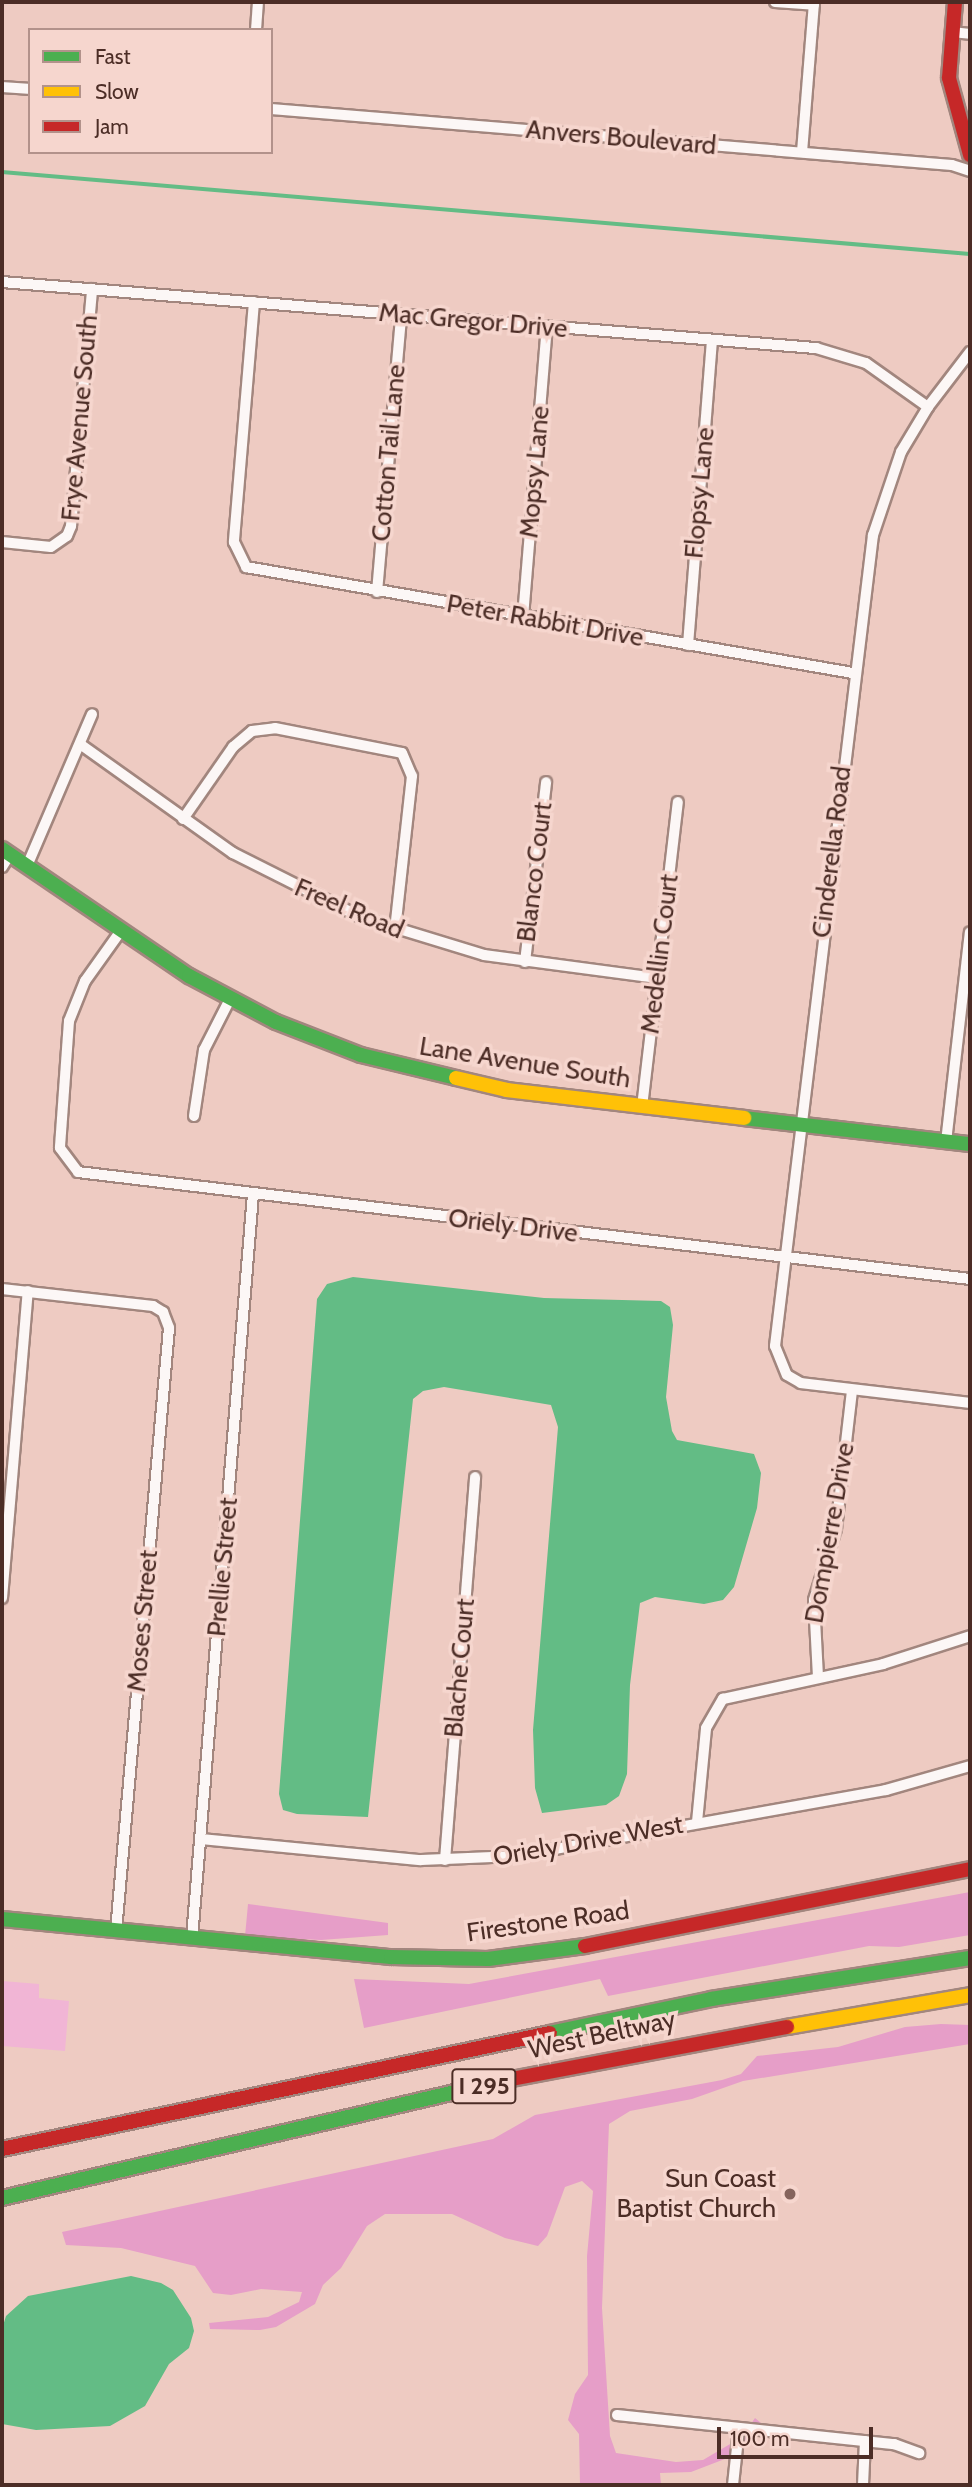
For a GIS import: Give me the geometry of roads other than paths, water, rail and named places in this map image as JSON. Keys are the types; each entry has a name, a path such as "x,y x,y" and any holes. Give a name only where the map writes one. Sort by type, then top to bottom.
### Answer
{"main road":[{"path":"955,2 952,98 970,155"},
{"name":"Lane Avenue South","path":"5,857 27,866 120,932 230,999 320,1040 410,1069 507,1090 970,1144"},
{"name":"Firestone Road","path":"2,1920 435,1960 525,1956 970,1869"},
{"name":"West Beltway","path":"2,2150 711,1999 970,1958"},
{"name":"West Beltway","path":"2,2198 589,2061 970,1994"},
{"path":"2,2138 26,2144"}],"street":[{"path":"256,28 258,2"},
{"path":"775,2 814,3 802,152"},
{"path":"952,32 970,34"},
{"path":"2,87 28,89"},
{"name":"Anvers Boulevard","path":"273,109 952,165 970,171"},
{"name":"Mac Gregor Drive","path":"2,282 816,348 850,356 880,371 928,407"},
{"name":"Frye Avenue South","path":"2,542 39,548 61,543 71,526 92,289"},
{"name":"Peter Rabbit Drive","path":"254,302 234,542 240,561 255,572 853,673"},
{"name":"Cotton Tail Lane","path":"377,592 401,315"},
{"name":"Mopsy Lane","path":"523,617 547,327"},
{"name":"Flopsy Lane","path":"688,645 712,341"},
{"name":"Cinderella Road","path":"852,1390 801,1383 787,1375 775,1346 853,673 876,523 901,452 928,407 970,352"},
{"path":"27,866 92,713"},
{"path":"183,819 242,737 263,728 391,748 408,758 412,776 395,930"},
{"name":"Freel Road","path":"79,744 183,819 286,883 395,930 525,962 657,978"},
{"name":"Blanco Court","path":"525,962 546,782"},
{"name":"Medellin Court","path":"642,1107 678,802"},
{"name":"Oriely Drive","path":"120,932 85,981 72,1007 60,1136 64,1157 78,1172 92,1177 970,1279"},
{"path":"946,1142 970,932"},
{"path":"194,1116 204,1050 230,999"},
{"name":"Prellie Street","path":"192,1938 253,1195"},
{"path":"2,1289 28,1292 2,1598"},
{"name":"Moses Street","path":"28,1292 153,1306 163,1312 170,1328 116,1931"},
{"path":"852,1390 970,1403"},
{"name":"Dompierre Drive","path":"818,1677 814,1600 836,1528 852,1390"},
{"name":"Blache Court","path":"444,1860 475,1477"},
{"path":"697,1822 706,1728 715,1707 733,1694 883,1664 970,1636"},
{"name":"Oriely Drive West","path":"201,1839 444,1860 516,1856 887,1790 970,1766"},
{"path":"617,2415 865,2441 919,2453"},
{"path":"733,2485 740,2429"},
{"path":"863,2485 865,2441"}],"waterway":[{"path":"2,172 970,254"}],"place":[{"name":"Sun Coast Baptist Church","path":"790,2194"}]}
